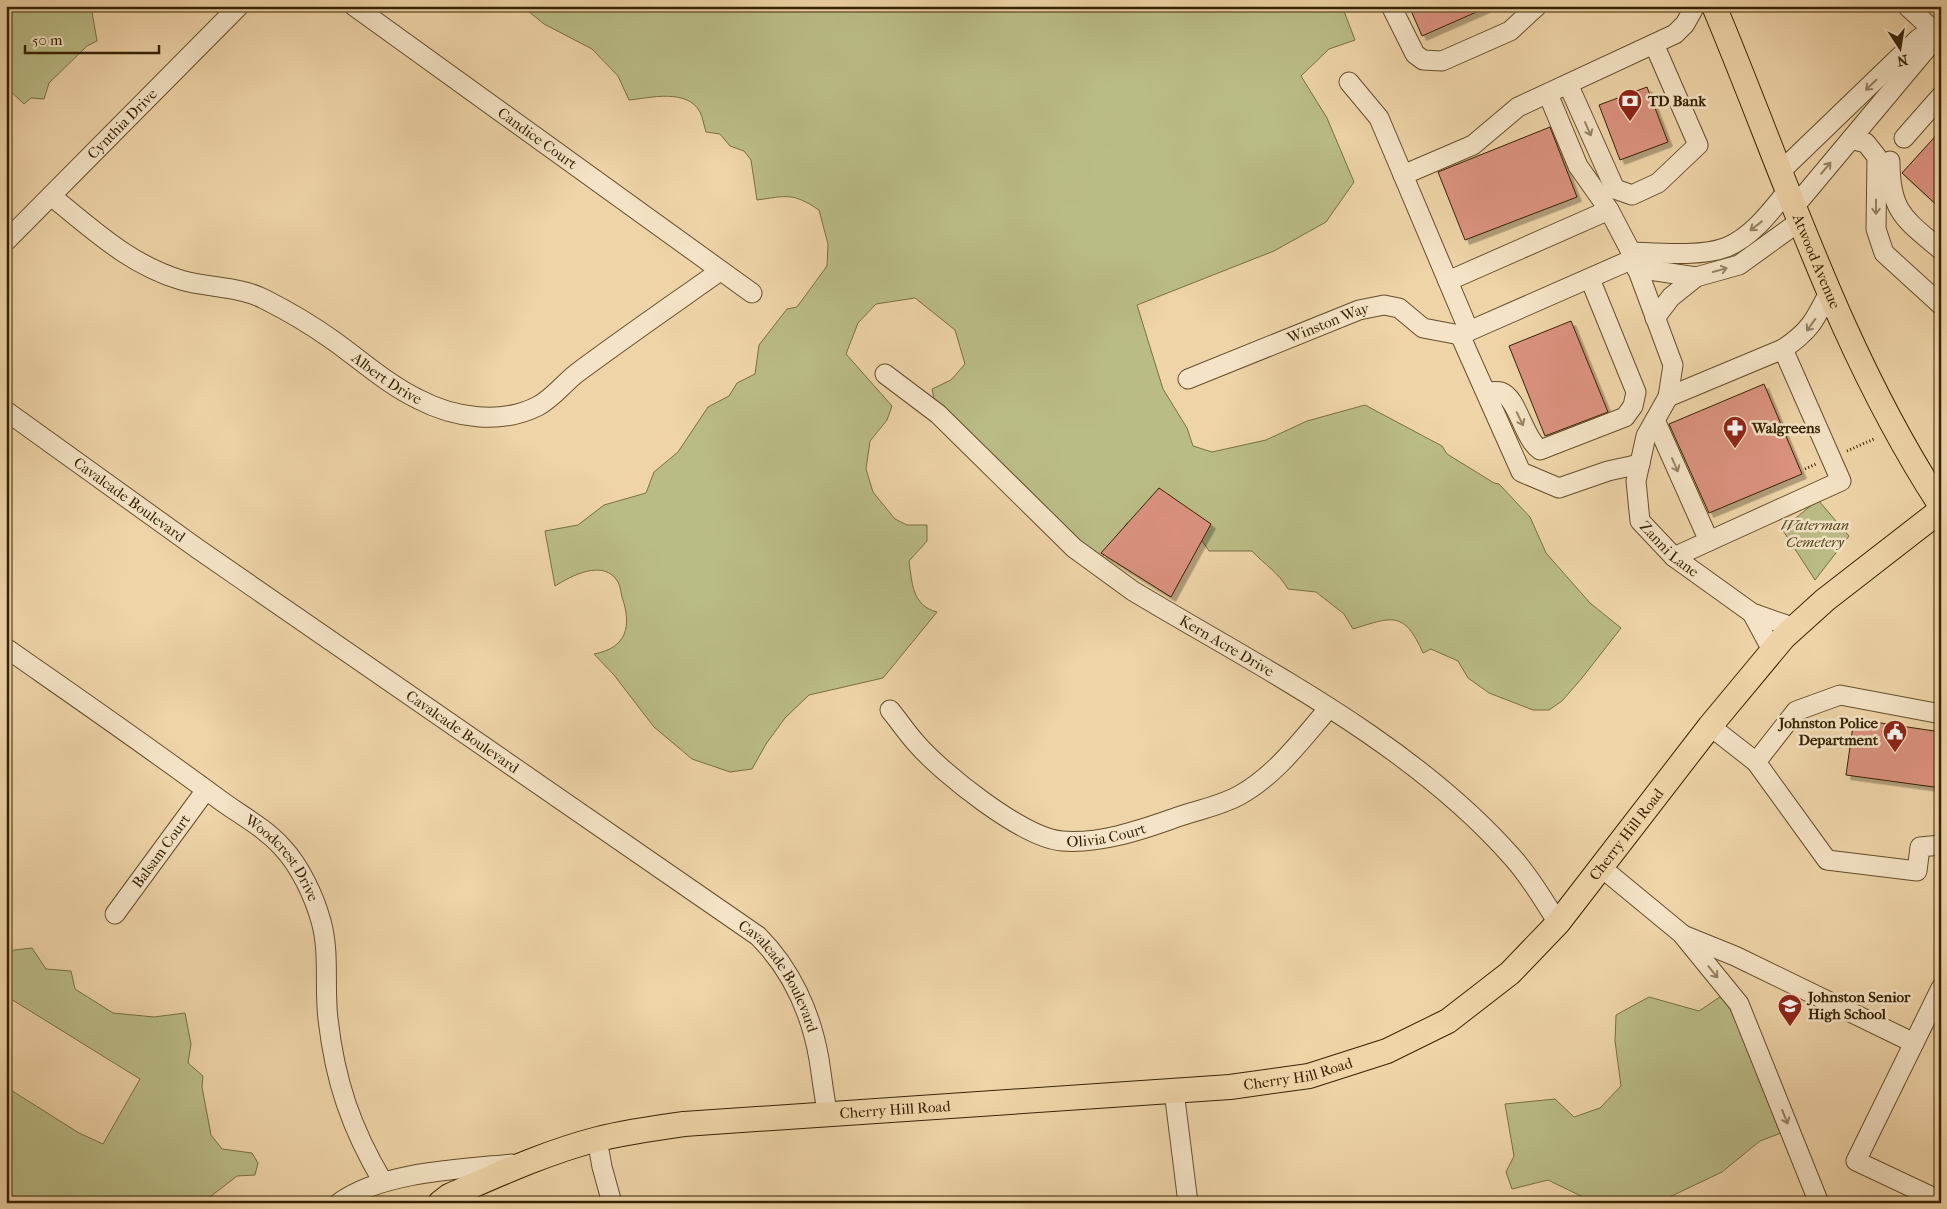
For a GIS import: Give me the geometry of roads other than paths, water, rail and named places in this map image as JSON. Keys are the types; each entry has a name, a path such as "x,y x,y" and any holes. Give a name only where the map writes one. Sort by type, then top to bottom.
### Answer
{"main road":[{"name":"Atwood Avenue","path":"1714,6 1829,292 1891,421 1941,506"},
{"name":"Cherry Hill Road","path":"440,1203 458,1192 533,1161 597,1139 684,1124 828,1116 1230,1087 1309,1076 1386,1051 1448,1021 1478,1000 1510,973 1558,924 1710,726 1772,652 1795,628 1868,565 1941,510"}],"street":[{"name":"Cynthia Drive","path":"6,241 239,6"},
{"name":"Candice Court","path":"354,6 720,271"},
{"path":"1391,6 1414,54 1433,62 1442,61 1510,31 1534,7"},
{"path":"1403,175 1473,144 1518,107 1675,34 1685,24 1696,6"},
{"path":"1907,6 1937,26"},
{"path":"1655,318 1671,297 1696,277 1739,265 1791,197 1844,111 1918,39 1937,26"},
{"path":"1465,333 1633,260 1727,247 1761,223 1791,197 1856,132 1928,47 1937,26"},
{"path":"1568,84 1614,189 1632,195 1658,184 1698,145 1654,44"},
{"path":"1349,82 1379,118 1448,281 1486,392 1522,472 1559,488 1608,471 1640,464"},
{"name":"Zanni Lane","path":"1548,94 1578,166 1608,210 1633,260 1673,365 1668,396 1646,436 1636,481 1640,521 1674,557 1752,613 1795,628"},
{"path":"1904,138 1941,96"},
{"path":"1844,111 1856,132 1877,157 1876,229 1884,253 1941,305"},
{"path":"1856,132 1878,141 1890,159 1890,184 1901,215 1941,250"},
{"name":"Albert Drive","path":"51,196 110,245 134,261 180,280 263,298 332,340 390,383 418,399 449,411 478,418 499,416 538,406 575,375 720,271"},
{"path":"1448,281 1608,210"},
{"path":"1633,260 1696,277"},
{"path":"720,271 752,293"},
{"path":"1486,392 1502,392 1510,399 1532,444 1540,450 1625,417 1634,406 1636,392 1590,279"},
{"path":"1668,396 1783,349 1804,335 1816,318 1829,292"},
{"name":"Winston Way","path":"1188,378 1359,310 1384,305 1399,308 1423,328 1465,333"},
{"path":"1674,557 1841,481 1783,349"},
{"name":"Kern Acre Drive","path":"885,374 938,414 1065,540 1100,568 1133,591 1329,708 1436,784 1463,807 1513,858 1539,890 1558,924"},
{"name":"Cavalcade Boulevard","path":"6,411 198,548 758,936 772,949 792,981 808,1014 819,1060 828,1116"},
{"path":"1655,420 1709,541"},
{"name":"Zanni Lane","path":"1752,613 1772,652"},
{"name":"Woodcrest Drive","path":"8,655 253,821 283,848 298,869 316,908 324,936 328,1019 343,1097 362,1146 383,1182"},
{"path":"1756,762 1796,711 1840,695 1941,714"},
{"name":"Olivia Court","path":"890,710 916,743 940,766 1004,817 1034,832 1060,841 1084,842 1147,828 1239,796 1269,773 1329,708"},
{"path":"1710,726 1756,762 1827,860 1917,871 1920,847 1941,845"},
{"name":"Balsam Court","path":"115,914 206,790"},
{"path":"1602,868 1682,934 1739,1004 1819,1203"},
{"path":"1682,934 1735,956 1914,1043"},
{"path":"1941,988 1856,1161 1941,1201"},
{"path":"1174,1091 1188,1203"},
{"path":"597,1139 602,1167 612,1203"},
{"path":"339,1203 351,1194 383,1182 452,1170 533,1161"}],"place":[{"name":"TD Bank","path":"1630,122"},
{"name":"Walgreens","path":"1735,449"},
{"name":"Johnston Police Department","path":"1895,753"},
{"name":"Johnston Senior High School","path":"1790,1027"}],"park label":[{"name":"Waterman Cemetery","path":"1815,534"}]}
